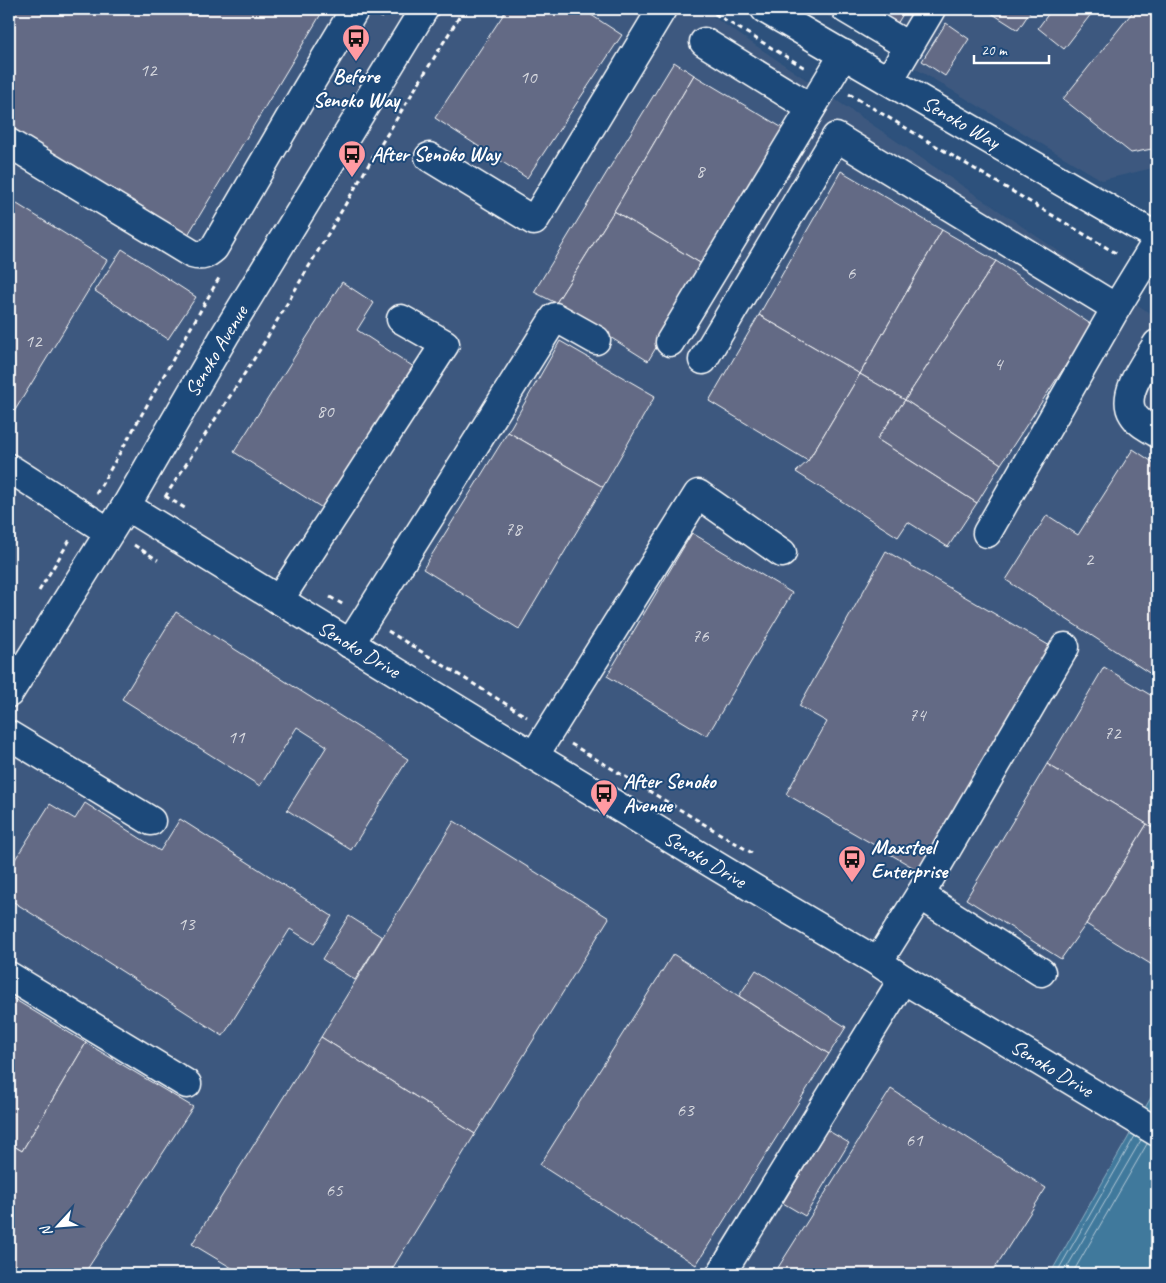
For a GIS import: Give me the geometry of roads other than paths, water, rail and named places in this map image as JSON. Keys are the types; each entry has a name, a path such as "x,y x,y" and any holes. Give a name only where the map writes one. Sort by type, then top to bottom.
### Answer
{"street":[{"path":"9,143 192,254 199,256 207,254 214,248 356,9"},
{"name":"Senoko Avenue","path":"9,693 126,506 225,335 424,9"},
{"path":"429,157 534,221 662,9"},
{"name":"Senoko Way","path":"765,9 1157,237"},
{"path":"846,9 908,46"},
{"path":"889,80 931,9"},
{"path":"704,42 811,108"},
{"path":"670,342 844,54"},
{"path":"703,360 836,137 1116,308"},
{"path":"987,533 1157,240"},
{"path":"350,644 554,317 596,340"},
{"path":"279,600 445,344 401,319"},
{"path":"1157,344 1131,387 1129,402 1132,413 1138,421 1157,433"},
{"path":"9,468 109,532"},
{"path":"534,756 698,494 782,553"},
{"name":"Senoko Drive","path":"126,506 534,756 1157,1132"},
{"path":"878,962 920,895 1065,647"},
{"path":"9,735 151,821"},
{"path":"920,895 1041,972"},
{"path":"9,976 187,1084"},
{"path":"721,1274 903,979"}],"water":[{"path":"1157,1087 1157,1256 1147,1274 1050,1274"}],"place":[{"name":"Before Senoko Way","path":"356,62"},
{"name":"After Senoko Way","path":"352,178"},
{"name":"After Senoko Avenue","path":"604,817"},
{"name":"Maxsteel Enterprise","path":"852,883"}]}
